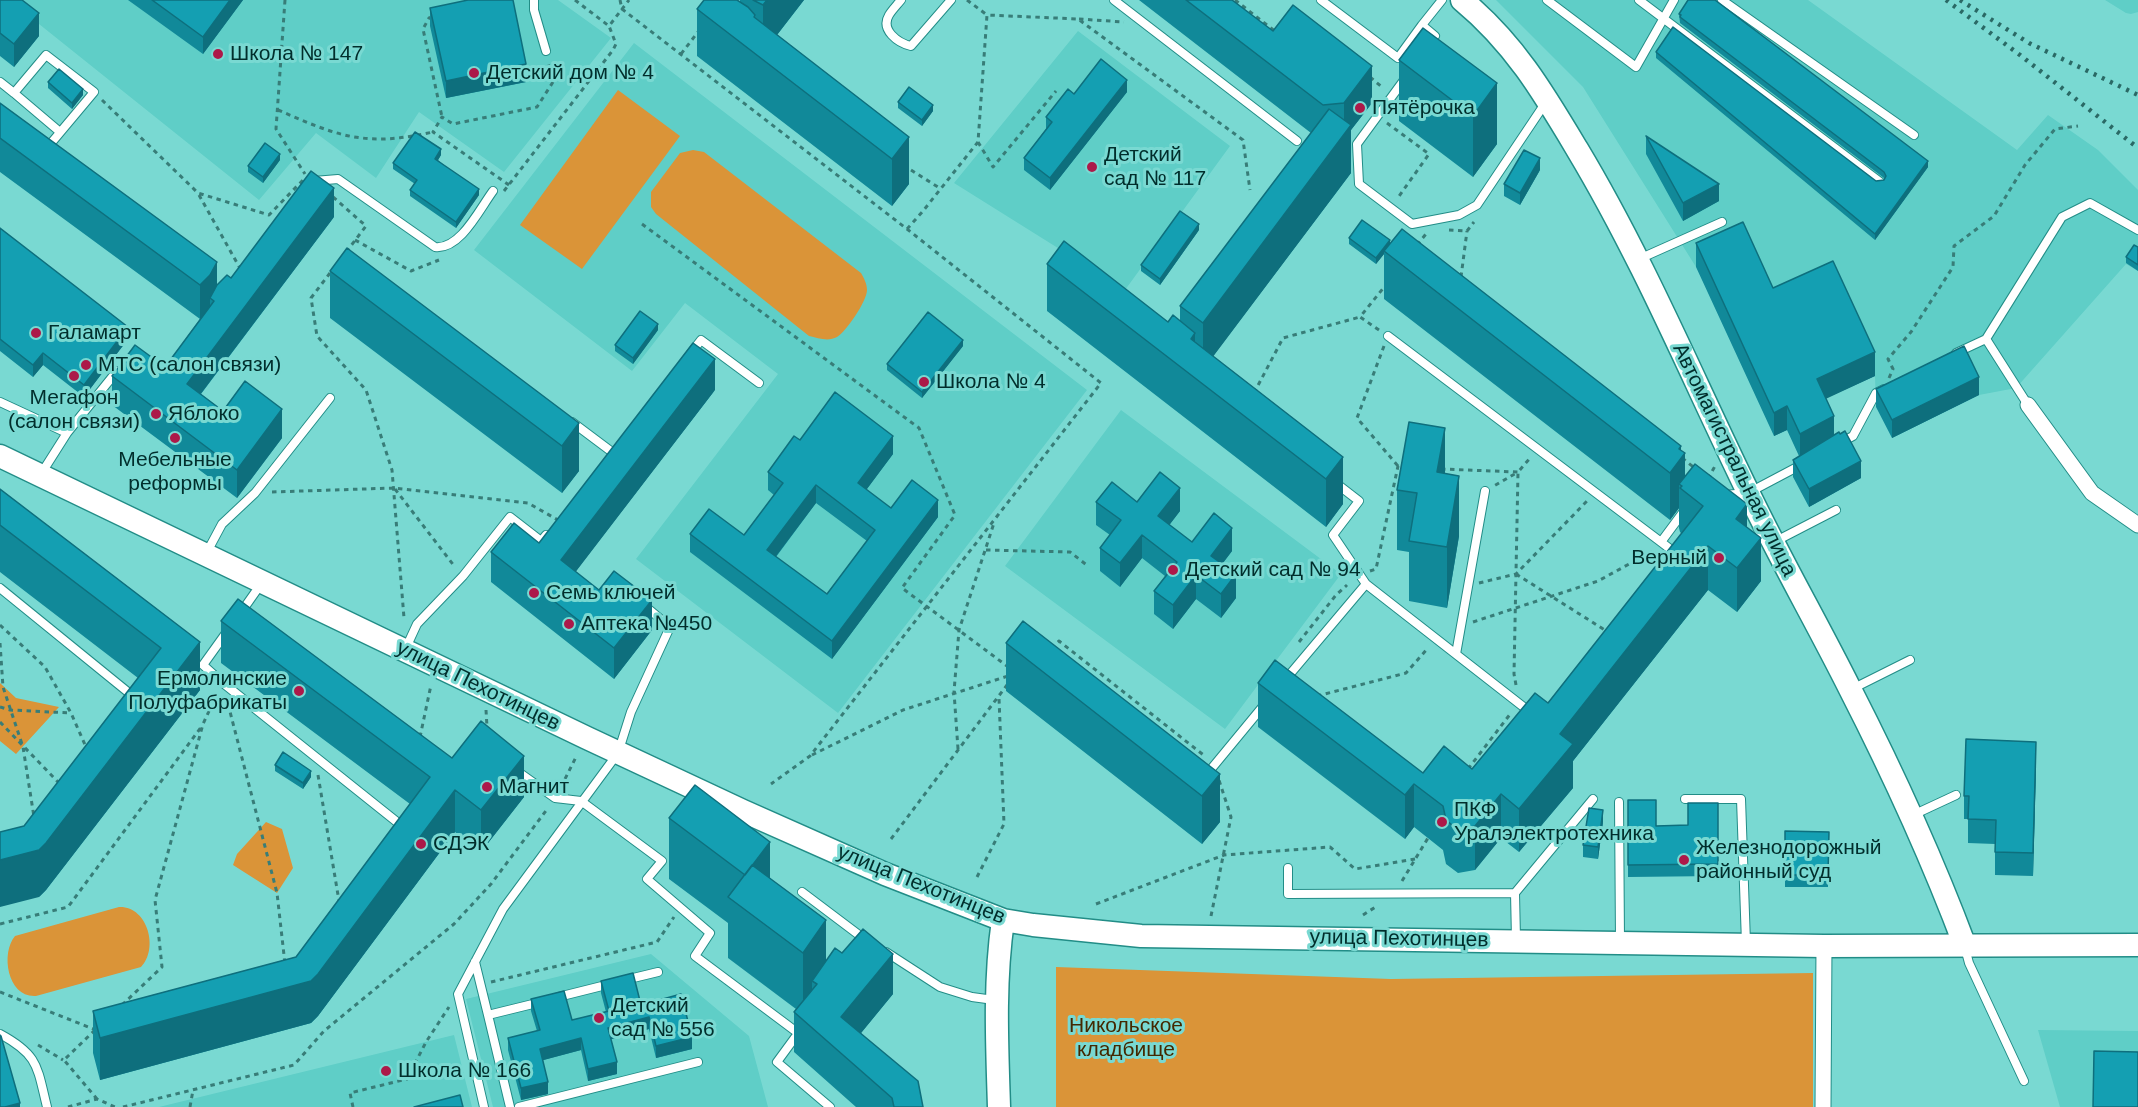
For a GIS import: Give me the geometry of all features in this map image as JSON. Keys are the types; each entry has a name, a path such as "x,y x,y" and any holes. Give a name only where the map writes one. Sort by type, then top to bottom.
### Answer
{"main road":[{"name":"Автомагистральная улица","path":"1462,0 1503,38 1526,67 1607,198 1748,493 1850,690 1911,815 1965,946"},
{"name":"улица Пехотинцев","path":"0,456 743,812 885,874 1003,920 1141,936 1824,946 2138,945"},
{"path":"999,1107 996,1001 1003,920"}],"street":[{"path":"2028,405 2092,494 2138,525"},
{"path":"1823,1107 1824,946"}],"lane":[{"path":"534,0 534,10 546,51"},
{"path":"901,0 886,22 889,32 901,44 911,46 951,0"},
{"path":"1114,0 1297,141"},
{"path":"1321,0 1398,58 1442,0"},
{"path":"1547,0 1636,67 1674,0"},
{"path":"1639,0 1880,182"},
{"path":"1722,0 1914,135"},
{"path":"1422,25 1435,36 1423,53"},
{"path":"14,93 46,55 94,92 47,148 56,155"},
{"path":"1411,70 1357,144 1359,184 1412,224 1459,215 1477,205 1548,100"},
{"path":"0,82 60,132"},
{"path":"1345,145 1357,144"},
{"path":"310,184 338,179 435,247 444,248 457,241 493,191"},
{"path":"1946,358 1986,339 2062,217 2090,203 2138,230"},
{"path":"1638,260 1722,222"},
{"path":"1388,336 1683,559 1677,568"},
{"path":"1986,339 2028,405"},
{"path":"686,359 701,340 759,383"},
{"path":"40,476 67,433 125,362"},
{"path":"1832,447 1853,436 1876,393 1895,383"},
{"path":"205,556 222,524 255,493 330,398"},
{"path":"0,402 67,433"},
{"path":"565,417 612,452"},
{"path":"605,460 620,442"},
{"path":"1716,496 1748,493 1811,459"},
{"path":"1333,480 1359,501 1333,535 1366,584 1535,715 1525,721"},
{"path":"1456,654 1485,491"},
{"path":"1663,543 1690,504 1702,497"},
{"path":"1773,543 1836,510"},
{"path":"404,651 417,624 463,576 510,516 541,542 558,520"},
{"path":"237,618 261,583"},
{"path":"1282,683 1366,584"},
{"path":"0,588 138,700 131,708"},
{"path":"484,1107 458,994 503,909 618,753 631,712 670,627 638,599"},
{"path":"230,628 203,665 403,825 396,834"},
{"path":"1850,690 1910,660"},
{"path":"1203,779 1267,701"},
{"path":"507,764 555,798 581,801 662,861 647,879 710,933 695,956 798,1033"},
{"path":"1911,815 1956,795"},
{"path":"1516,940 1515,893 1593,799"},
{"path":"1684,799 1742,799 1746,944"},
{"path":"1619,802 1620,942"},
{"path":"1288,868 1288,894 1515,893"},
{"path":"802,892 873,944"},
{"path":"857,947 863,938"},
{"path":"1965,946 1969,963 2024,1082"},
{"path":"882,950 940,987 972,997 996,1001"},
{"path":"475,962 510,1107"},
{"path":"488,1015 658,972"},
{"path":"805,1024 777,1062 830,1107"},
{"path":"0,1034 18,1043 35,1061 47,1107"},
{"path":"519,1107 698,1062"}],"path":[{"path":"198,193 269,215 306,176 276,129 285,0"},
{"path":"502,194 616,44 609,26 575,0"},
{"path":"620,0 622,9 907,228 1101,383 810,756"},
{"path":"609,26 629,0"},
{"path":"967,0 987,15 1145,24"},
{"path":"1235,0 1279,34"},
{"path":"907,228 978,142 987,15"},
{"path":"439,16 429,18 423,29 442,117 453,124 537,107 553,82 546,51"},
{"path":"1078,19 1243,140 1250,190"},
{"path":"681,54 702,27"},
{"path":"1368,75 1393,96"},
{"path":"978,142 993,167 1056,91"},
{"path":"94,92 198,193 243,272"},
{"path":"278,110 317,126 362,138 403,138 432,132 442,117"},
{"path":"1378,116 1429,154 1391,208"},
{"path":"1885,388 1893,369 1888,359 1911,332 1953,267 1954,246 1994,216 2025,165 2055,129 2078,126"},
{"path":"432,132 509,185"},
{"path":"911,170 941,189"},
{"path":"310,184 366,226 343,256"},
{"path":"1460,287 1467,231 1474,221"},
{"path":"642,225 919,428 955,516 902,588 1009,667"},
{"path":"1416,248 1430,230"},
{"path":"1439,230 1467,231"},
{"path":"355,240 411,271 445,258"},
{"path":"336,265 311,298 317,336 366,390 392,470 404,618"},
{"path":"1250,401 1283,338 1360,317 1388,282"},
{"path":"1360,317 1388,336 1357,418 1398,466"},
{"path":"1465,773 1519,703 1514,674 1518,472 1538,449"},
{"path":"1680,457 1699,471"},
{"path":"1702,497 1708,478 1718,462"},
{"path":"394,488 463,576"},
{"path":"255,493 394,488 528,503 558,520"},
{"path":"1468,585 1516,574 1596,493"},
{"path":"958,749 954,692 959,630 995,518"},
{"path":"1461,626 1598,580 1663,543"},
{"path":"986,550 1070,552 1088,566"},
{"path":"1516,574 1611,634"},
{"path":"0,625 45,667 71,713 87,749"},
{"path":"1315,696 1406,673 1436,639"},
{"path":"1050,648 1059,641 1214,764 1231,816 1211,916"},
{"path":"0,643 3,687 23,747 36,826"},
{"path":"771,784 810,756 903,710 1017,673"},
{"path":"891,839 1011,681"},
{"path":"0,924 68,907 203,724 223,683"},
{"path":"223,683 277,893 286,967"},
{"path":"420,737 432,683"},
{"path":"977,877 1004,825 999,696"},
{"path":"0,707 10,710 71,713"},
{"path":"486,708 487,729"},
{"path":"0,722 66,789"},
{"path":"121,1006 162,967 155,900 203,724"},
{"path":"123,1107 294,1065 324,1031 454,924 491,884 555,798 587,738"},
{"path":"314,755 340,908"},
{"path":"1096,904 1224,855 1330,847 1355,869 1416,859"},
{"path":"481,985 657,942 681,908"},
{"path":"0,992 96,1030 64,1060 97,1099 115,1107"},
{"path":"353,1107 350,1093 407,1079 426,1042 458,994"},
{"path":"190,1107 193,1090"},
{"path":"68,1107 97,1099"}],"shaded area":[{"path":"9,0 558,0 611,38 504,172 419,112 376,178 316,133 259,200"},
{"path":"1496,0 1808,0 2017,150 2048,115 2098,150 2138,190 2138,271 2126,264 2016,388 1979,395 1964,364 1876,407 1875,376 1773,312 1743,245 1696,267 1583,87"},
{"path":"2105,0 2138,0 2138,12 2126,13"},
{"name":"Детский сад № 117","path":"1078,31 1230,146 1125,290 954,183"},
{"name":"Школа № 4","path":"634,43 1087,390 838,713 636,559 778,374 685,303 632,371 474,250"},
{"name":"Детский сад № 94","path":"1121,410 1341,574 1225,729 1005,566"},
{"name":"Детский сад № 556","path":"651,954 749,1036 768,1107 493,1107 466,999"},
{"path":"2038,1030 2138,1031 2138,1107 2060,1107"},
{"name":"Школа № 166","path":"454,1035 472,1107 159,1107"}],"green space":[{"path":"618,90 680,136 582,269 520,225"},
{"path":"693,150 704,152 861,273 867,290 866,295 855,316 841,334 830,339 809,336 656,214 651,207 651,192 680,153"},
{"path":"0,683 16,698 59,707 16,754 0,741"},
{"path":"266,822 282,829 293,868 277,893 233,865 237,854"},
{"path":"119,907 137,913 148,930 149,950 141,967 36,996 26,995 13,983 9,974 8,953 15,936"},
{"name":"Никольское кладбище","path":"1056,967 1391,979 1813,973 1813,1107 1056,1107"}],"building":[{"path":"0,0 22,0 39,13 14,44 0,33"},
{"path":"152,0 230,0 203,37"},
{"path":"468,0 513,0 526,64 446,81 430,8"},
{"path":"704,0 737,0 748,7 755,15 754,17 909,137 892,159 697,9"},
{"path":"753,0 767,0 763,5"},
{"path":"1186,0 1232,0 1273,31 1293,5 1372,66 1344,103 1323,105"},
{"path":"1688,0 1715,0 1928,161 1875,234 1656,52 1673,27 1876,181 1884,180 1886,176 1884,172 1680,17 1679,14"},
{"path":"1423,28 1497,83 1473,116 1399,60"},
{"path":"1101,59 1127,80 1050,178 1024,158 1052,122 1046,117 1068,89 1074,94"},
{"path":"59,69 83,89 72,103 48,82"},
{"path":"909,87 933,105 922,120 898,102"},
{"path":"0,103 217,262 210,275 200,285 0,138"},
{"path":"1329,109 1351,125 1203,323 1180,306"},
{"path":"415,132 441,149 435,159 479,189 456,222 410,190 417,180 393,163"},
{"path":"1646,136 1719,184 1683,203"},
{"path":"265,143 280,154 263,177 248,166"},
{"path":"1524,150 1540,158 1520,193 1504,184"},
{"path":"311,171 334,188 187,384 223,411 245,381 282,409 237,470 112,376 135,345 165,367 214,301 210,298 217,285 227,275 231,278"},
{"path":"1180,211 1199,224 1160,279 1141,265"},
{"path":"1362,220 1390,240 1376,258 1349,238"},
{"path":"1743,222 1773,288 1833,261 1875,352 1817,379 1834,416 1800,434 1787,406 1774,413 1696,243"},
{"path":"0,228 128,327 84,385 43,353 33,365 0,339"},
{"path":"1402,229 1681,446 1679,449 1685,453 1670,473 1384,251"},
{"path":"1064,241 1168,322 1173,315 1195,333 1191,339 1343,457 1326,479 1047,264"},
{"path":"2134,245 2138,247 2138,265 2126,257"},
{"path":"347,248 579,423 562,446 330,271"},
{"path":"640,311 658,324 633,358 615,345"},
{"path":"928,312 963,340 922,392 887,364"},
{"path":"693,343 715,359 561,560 599,590 614,571 652,600 614,648 491,552 514,523 539,543"},
{"path":"1964,346 1979,377 1892,420 1876,389"},
{"path":"835,392 893,436 858,483 891,508 912,480 938,500 832,641 690,534 709,509 744,535 783,483 768,472 794,436 800,440","holes":["816,485 875,530 827,594 767,550"]},
{"path":"1409,422 1445,428 1437,472 1459,476 1447,547 1409,541 1417,493 1397,490"},
{"path":"1845,431 1861,461 1809,489 1793,460 1839,432 1840,434"},
{"path":"1695,464 1747,504 1736,519 1761,538 1737,568 1708,546 1560,734 1573,744 1519,809 1501,794 1475,826 1458,830 1446,820 1443,806 1414,784 1405,795 1258,683 1275,660 1423,773 1444,746 1472,769 1535,693 1548,703 1703,506 1680,488 1682,486 1679,484"},
{"path":"1160,472 1180,488 1158,516 1192,542 1214,513 1232,528 1211,556 1236,574 1221,594 1196,575 1173,605 1154,591 1177,562 1142,535 1120,563 1100,548 1121,520 1096,502 1112,482 1137,502"},
{"path":"0,489 200,642 46,843 39,850 0,860 0,832 24,826 161,648 0,525"},
{"path":"238,599 452,758 481,721 524,756 481,810 455,790 311,981 100,1038 93,1011 296,957 430,777 221,621"},
{"path":"1023,621 1220,774 1202,796 1006,643"},
{"path":"1966,739 2036,742 2033,853 1995,852 1996,820 1968,819 1969,796 1964,796"},
{"path":"283,752 311,771 303,783 275,765"},
{"path":"695,785 770,842 745,875 669,818"},
{"path":"1628,800 1656,800 1656,826 1688,825 1688,803 1718,803 1718,864 1628,865"},
{"path":"1589,808 1603,810 1598,847 1583,845"},
{"path":"1785,831 1829,832 1828,875 1785,875"},
{"path":"752,865 826,920 803,953 728,897"},
{"path":"863,929 893,954 841,1017 918,1081 923,1107 894,1107 892,1098 794,1012 817,984 812,981 835,948 842,953"},
{"path":"633,973 641,1005 681,994 692,1037 656,1046 649,1017 608,1028 617,1062 588,1069 581,1038 540,1049 548,1082 521,1088 508,1038 540,1030 531,999 564,991 572,1020 609,1011 601,981"},
{"path":"0,1035 20,1103 5,1107 0,1107"},
{"path":"2094,1051 2138,1052 2138,1107 2093,1107"},
{"path":"460,1095 463,1107 414,1107"}],"railway":[{"path":"1946,0 2138,148"},
{"path":"1960,0 2029,43 2138,95"}],"place":[{"name":"Школа № 147","path":"218,54"},
{"name":"Детский дом № 4","path":"474,73"},
{"name":"Пятёрочка","path":"1360,108"},
{"name":"Детский сад № 117","path":"1092,167"},
{"name":"Галамарт","path":"36,333"},
{"name":"МТС (салон связи)","path":"86,365"},
{"name":"Мегафон (салон связи)","path":"74,376"},
{"name":"Школа № 4","path":"924,382"},
{"name":"Яблоко","path":"156,414"},
{"name":"Мебельные реформы","path":"175,438"},
{"name":"Верный","path":"1719,558"},
{"name":"Детский сад № 94","path":"1173,570"},
{"name":"Семь ключей","path":"534,593"},
{"name":"Аптека №450","path":"569,624"},
{"name":"Ермолинские Полуфабрикаты","path":"299,691"},
{"name":"Магнит","path":"487,787"},
{"name":"ПКФ Уралэлектротехника","path":"1442,822"},
{"name":"СДЭК","path":"421,844"},
{"name":"Железнодорожный районный суд","path":"1684,860"},
{"name":"Детский сад № 556","path":"599,1018"},
{"name":"Школа № 166","path":"386,1071"}]}
